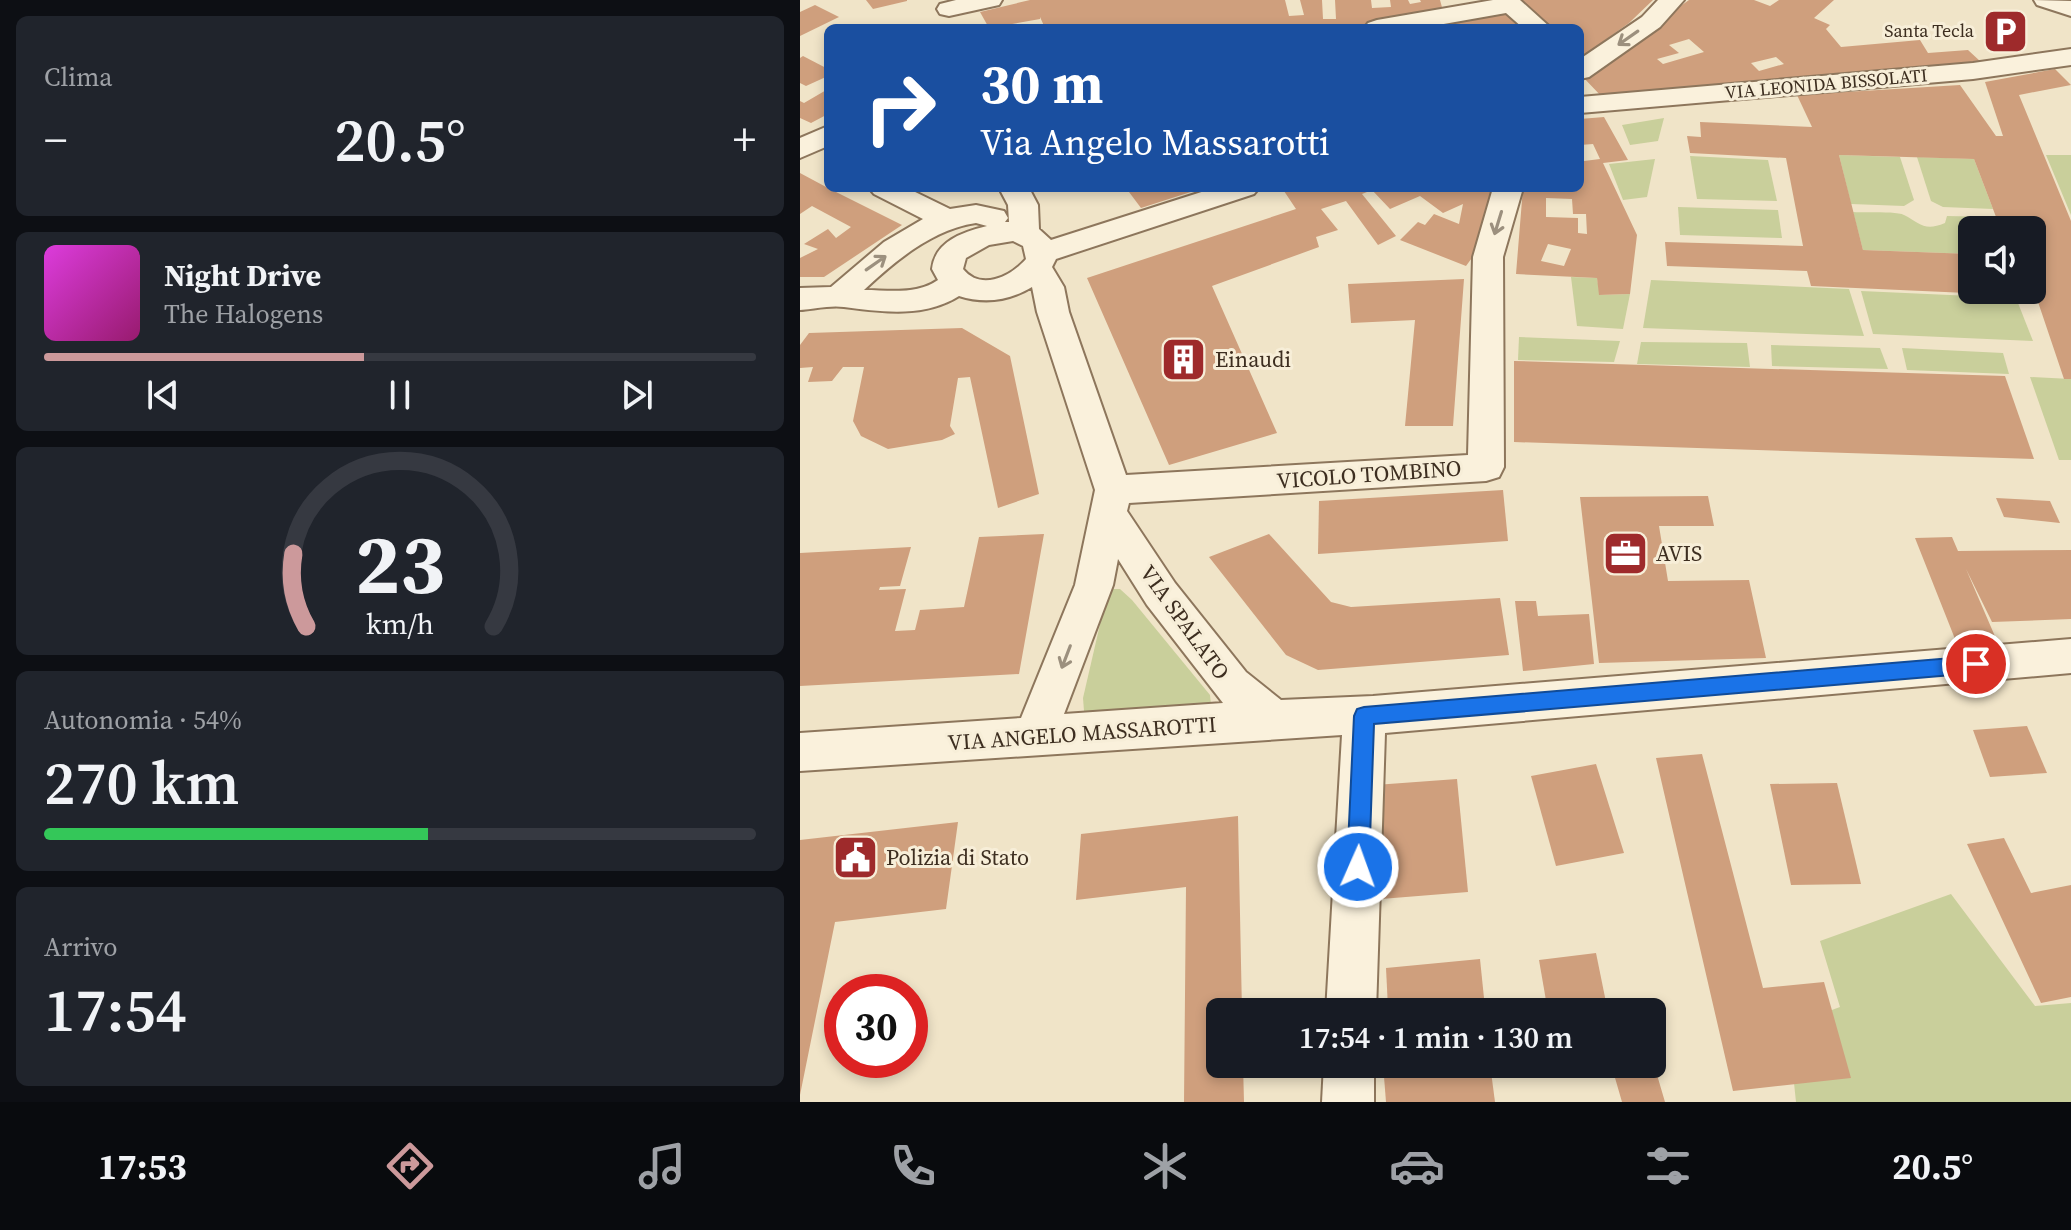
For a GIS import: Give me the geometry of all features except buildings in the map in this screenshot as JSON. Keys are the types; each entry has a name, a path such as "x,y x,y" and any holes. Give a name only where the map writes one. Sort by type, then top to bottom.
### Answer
{"street":[{"path":"950,12 990,0"},
{"path":"1584,68 1651,22 1672,0"},
{"path":"2046,0 2071,9"},
{"path":"1397,24 1508,2 1533,24"},
{"path":"2032,41 2067,61"},
{"name":"VIA LEONIDA BISSOLATI","path":"1584,105 2067,61"},
{"path":"892,192 946,219"},
{"path":"956,282 949,265 952,255 990,226 1003,192"},
{"name":"VIA SPALATO","path":"1016,192 1023,205 1112,502 1161,594 1228,682 1272,718"},
{"path":"956,282 934,298 917,301 856,300 845,289 862,273 946,219 968,213 982,213 990,226 1035,251 1231,192"},
{"name":"VICOLO TOMBINO","path":"1112,502 1486,467 1488,257 1507,192"},
{"path":"956,282 982,290 998,289 1028,277 1035,251"},
{"path":"998,289 1024,297 1053,312"},
{"path":"804,299 849,296"},
{"path":"1034,738 1094,585 1112,502"},
{"name":"VIA ANGELO MASSAROTTI","path":"800,752 1034,738 1272,718 1364,716 2071,656"},
{"path":"1352,998 1364,716"},
{"path":"1348,1102 1349,1078"}],"green space":[{"path":"1664,118 1658,141 1630,145 1622,125"},
{"path":"1839,155 1900,157 1914,200 1904,206 1851,204"},
{"path":"2046,155 2071,155 2071,215"},
{"path":"1690,156 1768,160 1777,201 1697,199"},
{"path":"1917,157 1974,159 1993,209 1943,207 1931,201"},
{"path":"1655,159 1647,197 1623,200 1609,164"},
{"path":"1678,207 1778,210 1782,238 1680,235"},
{"path":"1853,212 1900,214 1927,227 1945,223 1947,216 1958,216 1958,253 1863,250"},
{"path":"1571,277 1597,278 1600,295 1630,294 1623,329 1577,326"},
{"path":"1651,280 1849,289 1864,336 1643,328"},
{"path":"1861,291 1958,295 1958,304 2018,304 2033,341 1873,334"},
{"path":"1519,337 1620,341 1614,362 1518,360"},
{"path":"1641,342 1747,343 1750,367 1637,364"},
{"path":"1771,345 1880,348 1888,369 1772,366"},
{"path":"1902,348 2003,353 2009,374 1907,370"},
{"path":"2030,377 2071,379 2071,460 2059,460"},
{"path":"1113,589 1120,589 1132,600 1210,695 1211,704 1201,709 1092,716 1084,711 1083,698 1107,594"},
{"path":"1951,894 2035,1006 2071,1003 2071,1102 1796,1102 1788,1026 1840,1007 1820,941"}],"place":[{"name":"Santa Tecla","path":"2005,31"},
{"name":"Einaudi","path":"1184,359"},
{"name":"AVIS","path":"1625,553"},
{"name":"Polizia di Stato","path":"855,857"}],"route":[{"path":"1358,867 1364,716 1976,664"}]}
